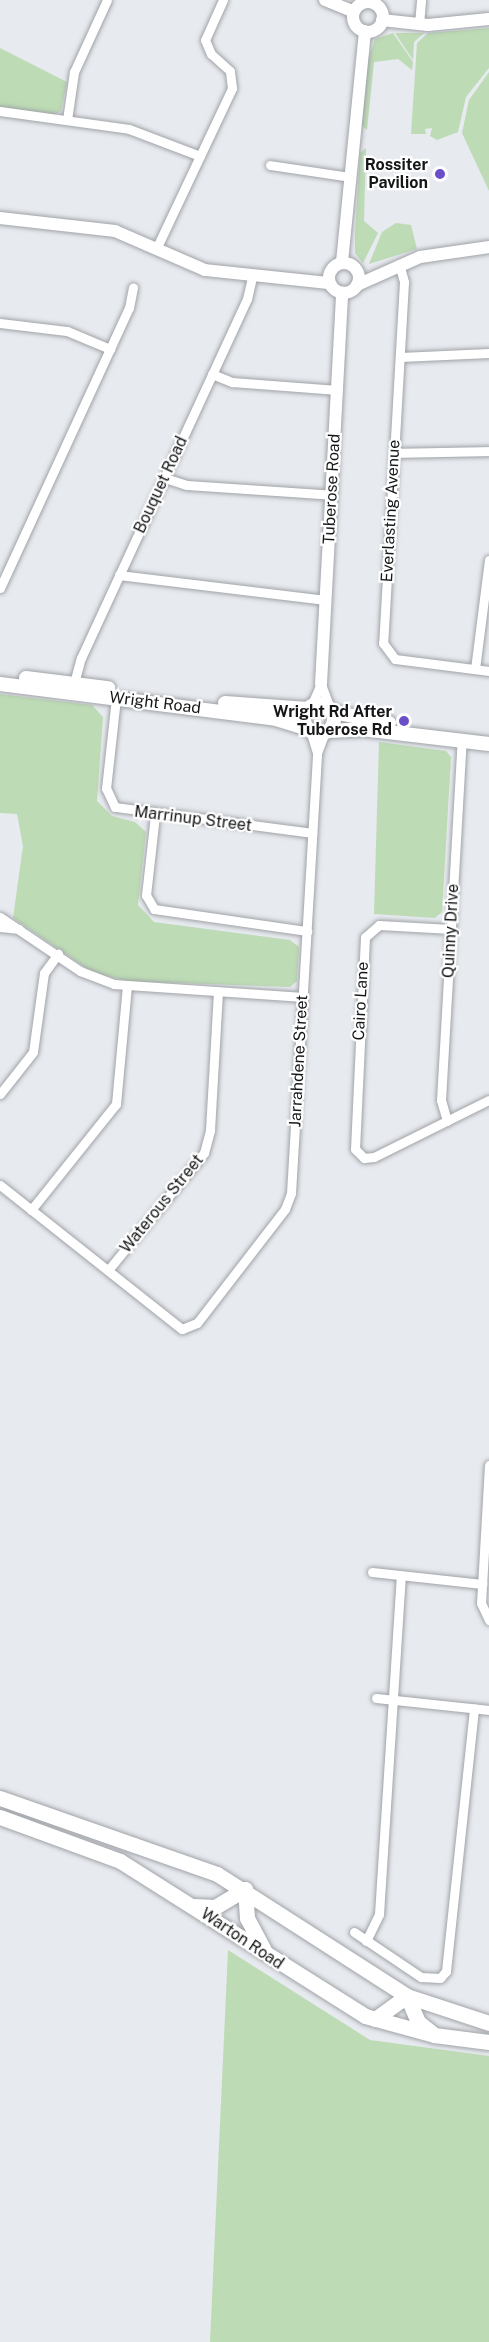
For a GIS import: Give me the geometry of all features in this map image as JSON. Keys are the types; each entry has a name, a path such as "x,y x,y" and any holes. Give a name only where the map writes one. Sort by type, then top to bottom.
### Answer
{"main road":[{"name":"Wright Road","path":"0,675 116,698 276,719 309,729 326,731"},
{"name":"Wright Road","path":"0,684 331,710"},
{"path":"309,729 310,708"},
{"path":"489,735 331,710 326,731 462,740 489,744"},
{"path":"0,1798 189,1863 245,1889 407,1996 489,2024"},
{"name":"Warton Road","path":"0,1817 99,1851 194,1906 268,1957 375,2019 434,2035 489,2042"},
{"path":"194,1906 215,1907 245,1889"},
{"path":"245,1889 246,1918 268,1957"},
{"path":"375,2019 407,1996"},
{"path":"407,1996 418,2022 434,2035"}],"street":[{"path":"67,120 74,72 107,0"},
{"path":"157,247 233,85 229,68 211,54 205,40 223,0"},
{"path":"325,0 354,12"},
{"path":"419,24 421,0"},
{"path":"363,3 373,3 382,20 376,29 365,31 355,24 354,12 363,3"},
{"path":"382,20 419,24 489,19"},
{"path":"0,218 115,231 157,247 205,270 252,278 291,281 329,277 342,262 365,31"},
{"path":"0,111 141,131 200,156"},
{"path":"270,165 350,177"},
{"path":"342,262 357,270 393,266 489,247"},
{"path":"329,277 342,293 393,266"},
{"name":"Everlasting Avenue","path":"393,266 404,282 384,646 395,659 489,671"},
{"path":"357,270 357,285"},
{"name":"Bouquet Road","path":"73,689 118,575 212,374 252,278"},
{"path":"0,588 110,349 133,287"},
{"name":"Tuberose Road","path":"310,708 321,684 342,293"},
{"path":"0,323 67,331 110,349"},
{"path":"400,357 489,352"},
{"path":"212,374 232,382 338,390"},
{"path":"394,453 489,450"},
{"path":"165,478 187,485 332,495"},
{"path":"475,669 489,560"},
{"path":"118,575 325,600"},
{"name":"Tuberose Road","path":"321,684 331,710"},
{"name":"Marrinup Street","path":"116,698 106,796 119,810 312,833"},
{"name":"Jarrahdene Street","path":"309,729 317,753"},
{"name":"Jarrahdene Street","path":"109,1269 150,1308 182,1329 197,1323 289,1199 317,753 326,731"},
{"name":"Quinny Drive","path":"447,1121 441,1100 462,740"},
{"path":"156,815 146,895 154,909 307,931"},
{"path":"0,918 92,978 127,986 303,997"},
{"name":"Cairo Lane","path":"447,1121 374,1157 359,1155 353,1139 365,937 379,925 451,929"},
{"path":"0,927 21,930"},
{"path":"1,1092 33,1052 44,973 58,954"},
{"path":"31,1210 116,1104 127,986"},
{"name":"Waterous Street","path":"109,1269 204,1153 210,1130 218,992"},
{"path":"447,1121 489,1100"},
{"path":"0,1185 109,1269"},
{"path":"489,1465 482,1584 482,1611 489,1620"},
{"path":"372,1572 482,1584"},
{"path":"366,1941 379,1914 401,1576"},
{"path":"376,1698 489,1710"},
{"path":"354,1932 421,1977 440,1978 446,1971 474,1708"}],"green space":[{"path":"489,28 489,68 466,97 458,132 437,140 430,136 432,128 425,129 426,134 411,134 417,43 428,33"},
{"path":"393,33 413,62 412,70 398,59 374,62 367,130 361,125 366,66 375,39"},
{"path":"395,33 424,33 414,42 413,60"},
{"path":"0,48 67,82 61,111 54,115 0,107"},
{"path":"489,72 489,191 462,133 469,100"},
{"path":"366,148 364,221 378,233 363,263 355,253 355,235 360,153"},
{"path":"396,223 411,225 417,249 369,264 382,232"},
{"path":"0,694 92,705 103,717 97,801 112,816 135,822 146,832 138,905 154,922 290,940 299,947 297,981 290,987 126,981 92,972 13,918 23,846 17,814 0,813"},
{"path":"379,742 446,751 451,757 442,912 435,918 374,914"},
{"path":"228,1950 370,2040 489,2056 489,2342 210,2342"}],"place":[{"name":"Rossiter Pavilion","path":"440,174"},
{"name":"Wright Rd After Tuberose Rd","path":"404,721"}]}
